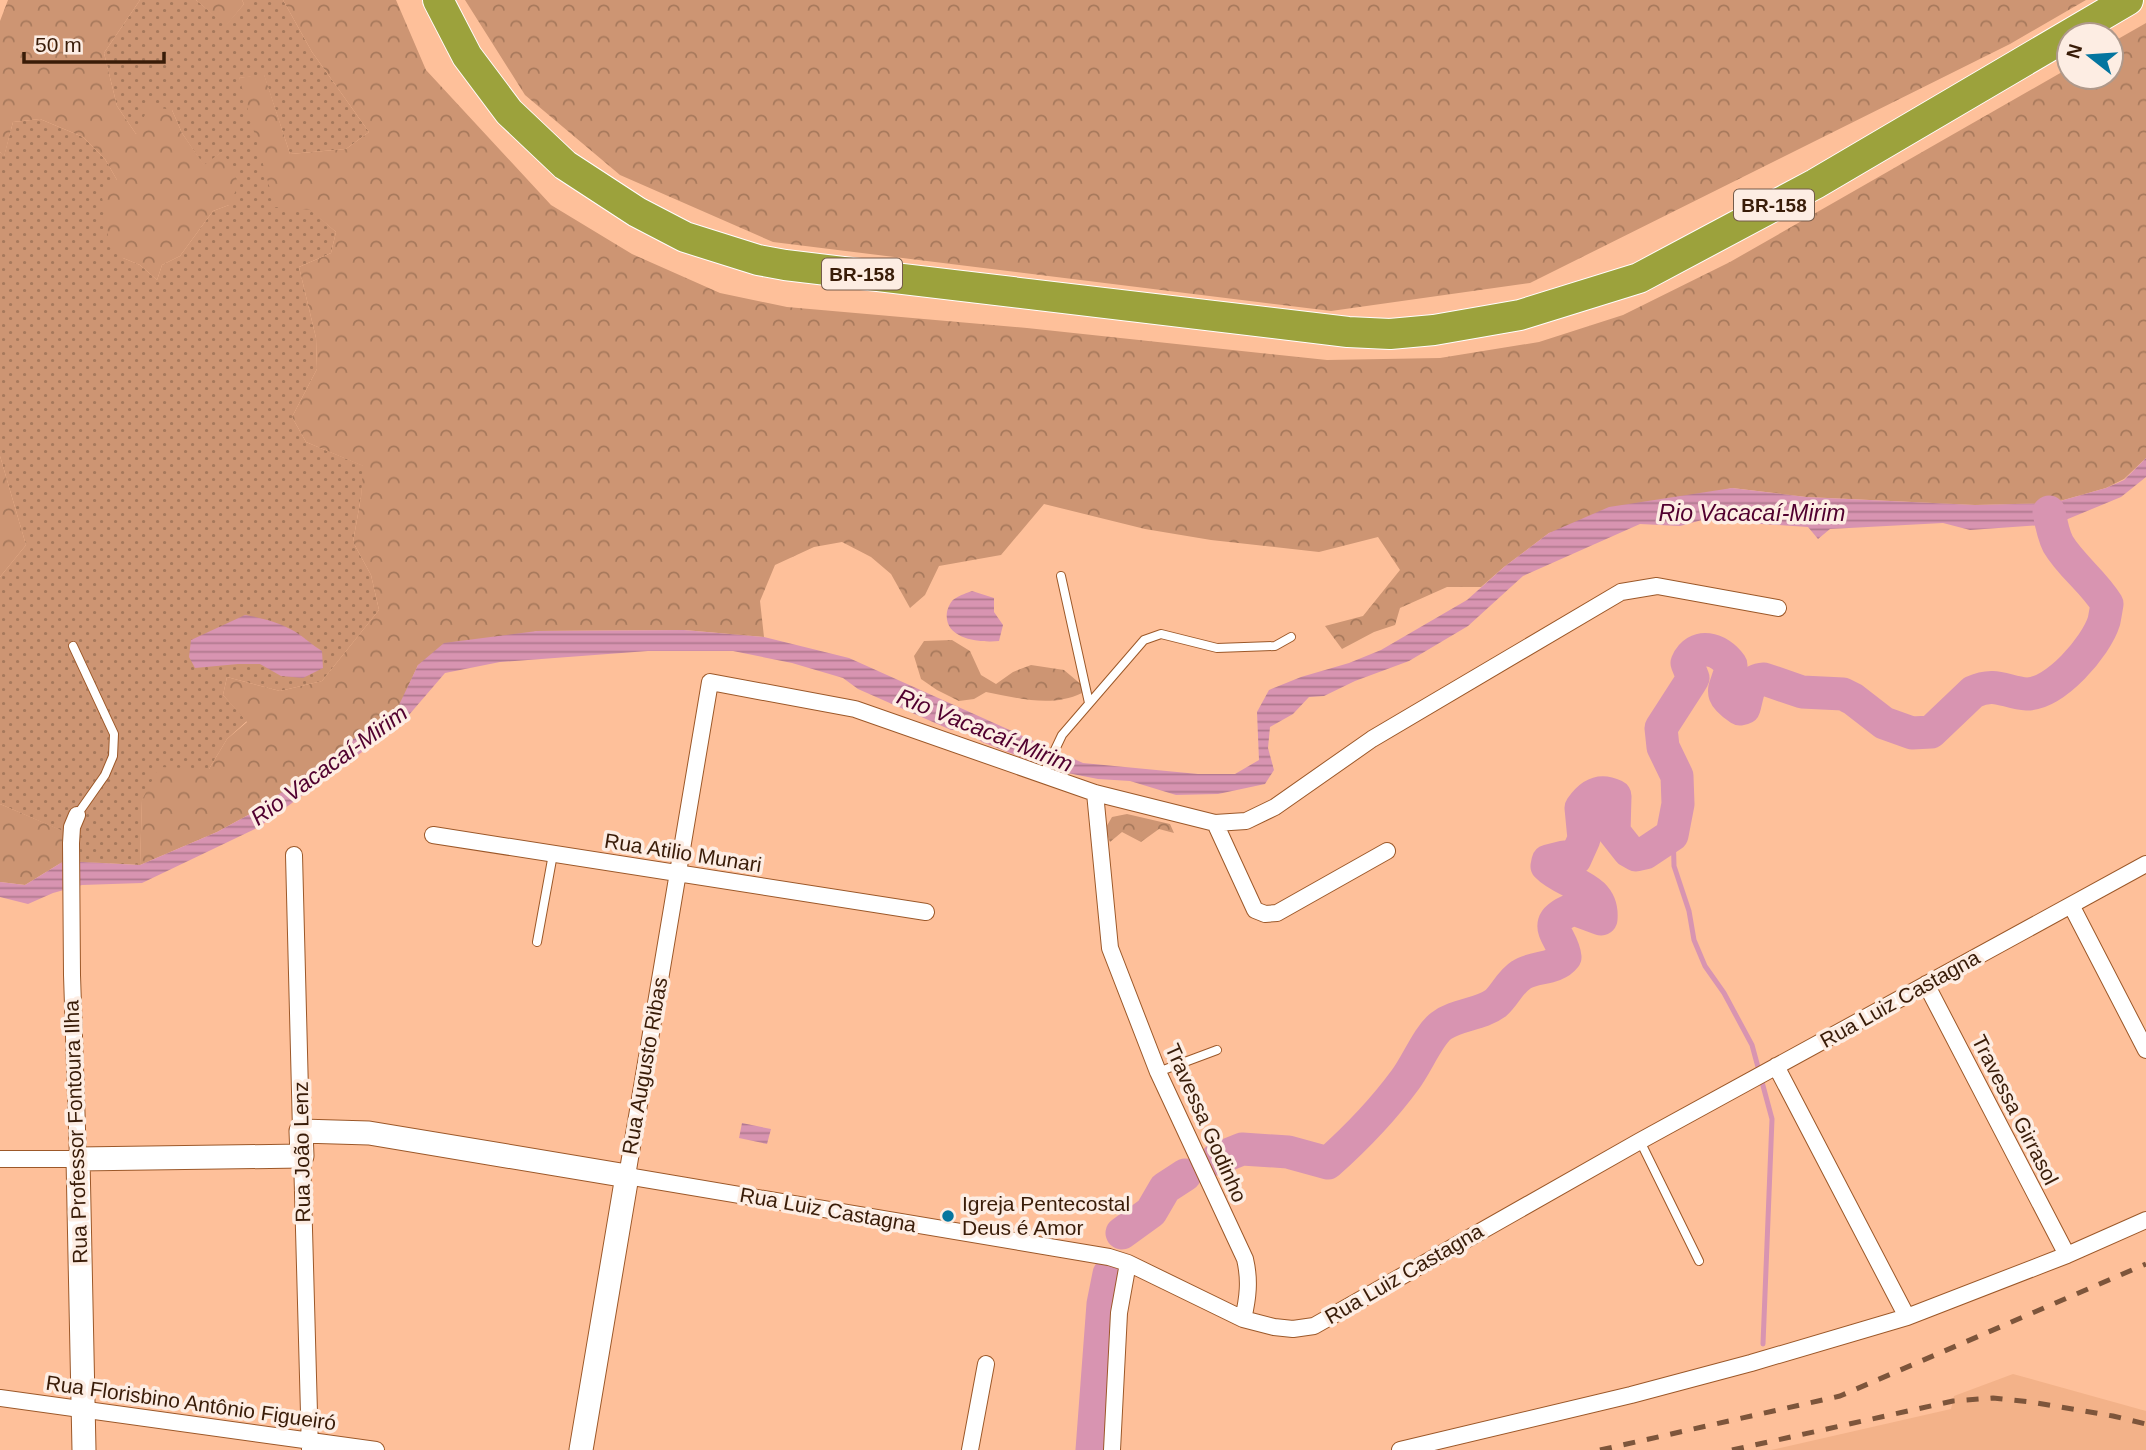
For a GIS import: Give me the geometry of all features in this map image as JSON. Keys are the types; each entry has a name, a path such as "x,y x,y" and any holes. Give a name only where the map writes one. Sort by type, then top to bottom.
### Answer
{"highway":[{"name":"BR-158","path":"438,0 467,55 509,112 565,165 637,212 685,237 758,260 785,265 1335,331 1390,334 1520,316 1639,278 1815,184 2128,0"}],"street":[{"path":"1043,775 1094,793 1215,823 1246,821 1275,807 1372,739 1621,592 1657,586 1778,608"},
{"name":"Rua Augusto Ribas","path":"581,1450 709,682 855,709 1043,775"},
{"name":"Travessa Godinho","path":"1094,793 1110,947 1158,1072 1245,1259 1249,1275 1243,1319"},
{"name":"Rua Professor Fontoura Ilha","path":"77,815 72,827 71,843 84,1450"},
{"path":"1215,823 1255,910 1265,914 1277,913 1387,851"},
{"name":"Rua Atilio Munari","path":"433,835 926,912"},
{"name":"Rua João Lenz","path":"294,855 309,1445"},
{"name":"Rua Luiz Castagna","path":"301,1131 369,1133 1109,1257 1128,1263 1243,1319 1293,1329 1314,1326 1640,1141 2146,864"},
{"path":"2071,905 2146,1050"},
{"name":"Travessa Girrasol","path":"1926,984 2067,1255"},
{"path":"1776,1066 1907,1317"},
{"path":"0,1160 302,1156"},
{"path":"1400,1450 1631,1395 1907,1317 2067,1255 2146,1220"},
{"path":"1112,1450 1119,1313 1128,1263"},
{"path":"971,1450 986,1364"},
{"name":"Rua Florisbino Antônio Figueiró","path":"0,1398 309,1445 376,1450"}],"lane":[{"path":"1061,576 1089,703"},
{"path":"1043,775 1062,735 1144,640 1161,634 1217,648 1275,646 1291,637"},
{"path":"73,646 114,734 113,756 105,775 77,815"},
{"path":"537,942 553,854"},
{"path":"1158,1072 1217,1050"},
{"path":"1640,1141 1699,1261"}],"shaded area":[{"path":"2013,1374 2146,1411 2146,1450 1771,1450 1951,1409 1954,1396"}],"green space":[{"path":"8,0 140,0 104,53 117,106 136,134 149,106 172,110 182,133 204,165 223,151 239,184 229,205 213,211 180,256 162,265 157,280 140,265 123,258 108,236 102,197 117,180 105,159 83,137 40,119 13,122 4,157 0,152 0,21"},
{"path":"140,0 196,0 226,25 244,4 242,0 283,0 312,52 369,132 346,149 290,154 264,75 239,78 310,209 336,232 331,253 299,267 316,338 317,369 292,417 306,442 364,466 353,542 371,575 379,610 322,681 280,691 227,677 223,695 247,721 227,739 209,769 142,800 140,865 64,861 60,830 0,804 0,577 26,545 0,456 0,152 4,156 13,122 40,119 83,137 105,159 117,180 123,258 140,265 157,280 162,265 180,256 213,211 229,205 222,152 204,166 182,133 172,110 136,134 117,106 104,53"},
{"path":"196,0 242,0 244,4 226,26"},
{"path":"283,0 396,0 426,70 551,205 632,254 720,293 787,307 1027,328 1327,360 1440,358 1539,342 1623,315 1730,262 2055,76 2055,91 2125,91 2125,35 2146,23 2146,458 2124,479 2106,488 2053,503 1975,505 1806,497 1732,488 1549,533 1481,587 1447,587 1400,608 1395,625 1374,632 1342,649 1325,626 1363,616 1400,570 1378,537 1319,552 1211,540 1145,529 1044,504 1001,555 939,566 925,595 910,608 891,574 871,557 842,542 814,547 775,565 760,601 764,637 684,630 537,631 418,665 400,705 259,809 217,832 140,865 142,800 159,767 209,769 227,739 247,722 223,695 227,677 280,691 322,681 379,610 371,575 353,542 363,466 306,442 292,417 317,369 316,338 299,267 331,253 336,232 310,210 275,207 239,78 264,74 290,154 346,149 369,132 312,52"},
{"path":"465,0 2086,0 2010,44 1530,283 1331,311 773,242 620,175 525,95"},
{"path":"0,456 26,545 0,577"},
{"path":"952,640 970,651 981,675 996,684 1013,672 1031,665 1064,670 1083,686 1082,693 1070,698 1047,701 986,692 974,699 959,701 921,679 914,656 924,641"},
{"path":"0,804 61,830 64,861 25,885 0,882"},
{"path":"1127,814 1170,824 1174,833 1159,829 1141,842 1122,832 1110,842 1105,829 1112,817"}],"water":[{"name":"Rio Vacacaí-Mirim","path":"2146,458 2146,477 2121,497 2063,521 2059,534 2043,525 1970,530 1943,523 1830,529 1818,539 1808,527 1702,520 1680,526 1640,524 1523,576 1468,626 1409,661 1324,696 1309,697 1293,714 1270,727 1268,748 1274,770 1265,784 1218,794 1176,795 1130,781 1098,779 1057,771 982,742 966,730 951,730 858,689 843,678 792,663 733,651 648,651 500,662 445,673 402,723 259,827 142,883 82,885 28,904 0,897 0,882 25,885 64,861 140,865 217,832 259,809 399,705 418,665 444,643 537,631 684,630 764,637 849,658 1083,763 1198,774 1235,774 1259,760 1257,712 1269,690 1381,650 1467,600 1504,567 1549,533 1609,507 1732,488 1806,497 1975,505 2053,503 2124,480"},
{"path":"972,591 994,598 994,612 1003,625 999,641 973,640 956,634 947,621 947,612 953,600"},
{"path":"245,615 276,623 298,633 322,651 323,668 303,678 281,676 260,664 195,668 189,657 191,640"},
{"path":"742,1123 771,1129 767,1144 739,1138"}],"waterway":[{"path":"1217,1159 1242,1149 1288,1152 1328,1163 1388,1102 1441,1026 1490,1007 1521,975 1556,964 1565,957 1554,930 1556,919 1574,909 1601,919 1600,908 1590,892 1555,872 1547,866 1548,861 1564,857 1575,859 1584,839 1581,808 1600,793 1615,796 1614,832 1629,851 1636,855 1645,853 1672,835 1678,804 1677,776 1663,747 1661,728 1693,678 1687,663 1696,652 1714,651 1731,665 1725,693 1740,709 1744,708 1751,685 1764,679 1802,692 1843,694 1884,723 1912,733 1931,732 1973,692 1981,689 1995,688 2027,694 2038,692 2062,678 2084,656 2100,632 2107,604 2058,544 2049,512"},
{"path":"1673,826 1674,866 1689,911 1694,940 1705,966 1724,993 1752,1045 1772,1119 1763,1344"},
{"path":"1122,1233 1151,1212 1165,1188 1185,1175"},
{"path":"1092,1450 1103,1304 1109,1274"}],"railway":[{"path":"1600,1450 1840,1396 2146,1264"},
{"path":"1732,1450 1953,1401 1993,1398 2031,1402 2146,1424"}],"place":[{"name":"Igreja Pentecostal Deus é Amor","path":"948,1216"}]}
